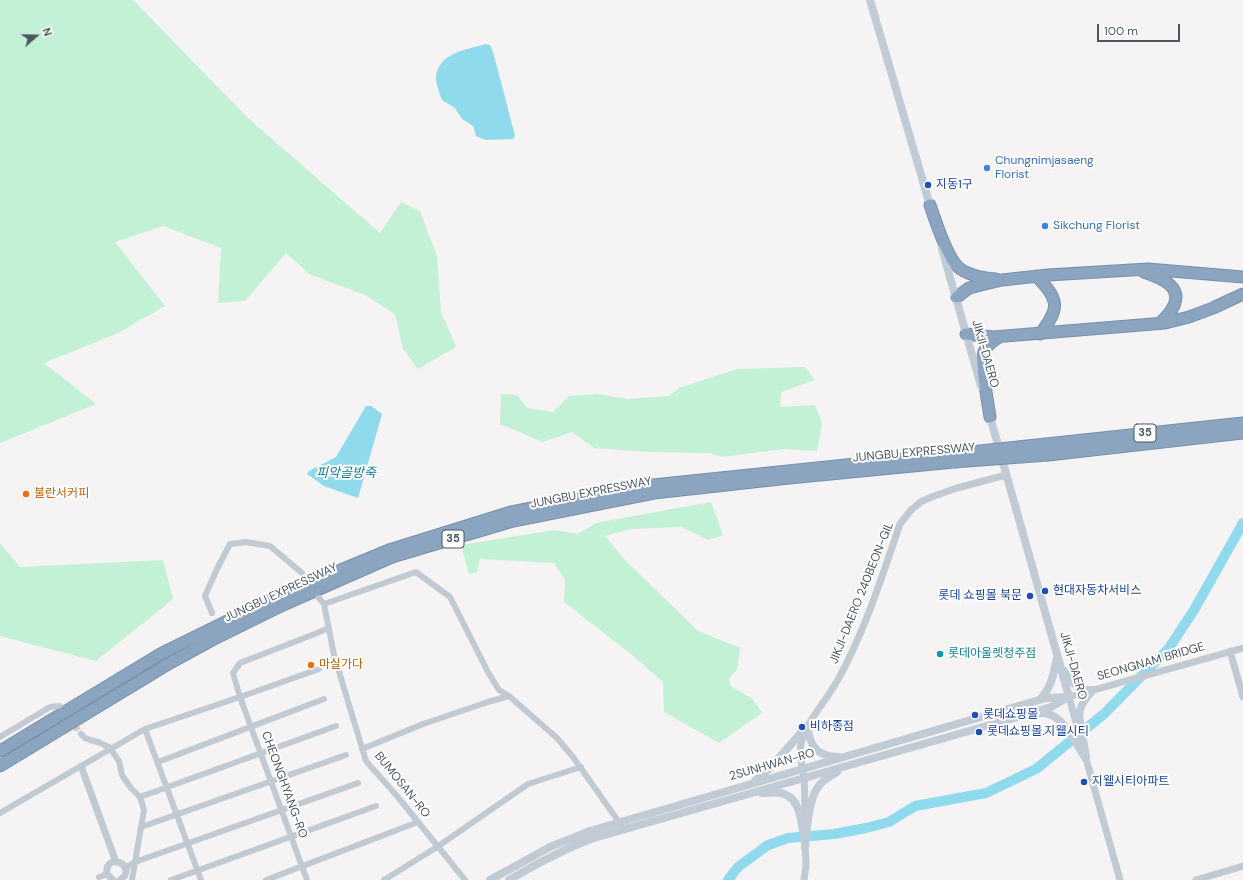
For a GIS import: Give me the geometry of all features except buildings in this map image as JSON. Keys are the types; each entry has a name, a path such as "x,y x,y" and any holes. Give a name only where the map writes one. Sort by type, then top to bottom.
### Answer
{"highway":[{"path":"930,205 949,256 958,267 968,273 1002,280"},
{"path":"1139,269 1167,282 1172,286 1175,292 1176,297 1174,307 1171,312 1159,323"},
{"path":"956,298 969,288 1002,280 1036,276 1148,269 1243,277"},
{"path":"1036,276 1049,290 1055,305 1054,313 1040,334"},
{"path":"966,334 999,337 1159,323 1189,317 1243,294"},
{"path":"990,416 983,368 983,353 992,341 999,337"},
{"name":"JUNGBU EXPRESSWAY","path":"1047,450 1243,422"},
{"name":"JUNGBU EXPRESSWAY","path":"0,751 162,653 280,595 389,550 511,512 653,485 1243,433"},
{"name":"JUNGBU EXPRESSWAY","path":"0,766 170,663 212,640 283,605 392,557 513,521 654,493 953,458"}],"main road":[{"name":"JIKJI-DAERO","path":"870,0 930,205 1069,697"},
{"path":"1057,655 1066,673 1075,684 1082,690 1093,690"},
{"path":"1037,701 1045,694 1049,686 1057,655"},
{"path":"1085,755 1076,716 1081,705 1093,690"},
{"name":"2SUNHWAN-RO","path":"490,880 550,846 590,831 621,826 745,794 845,757 1046,698 1069,697"},
{"name":"2SUNHWAN-RO","path":"509,880 551,856 621,826 752,784 871,760 1051,707 1069,697"},
{"path":"1031,713 1044,713 1061,721 1077,746 1085,755"},
{"path":"752,784 772,766 807,726"},
{"path":"807,726 812,744 822,754 829,757 845,757"},
{"path":"805,847 805,811 815,790 822,782 836,772 871,760"},
{"path":"745,794 783,793 805,811"},
{"path":"805,811 805,847"}],"street":[{"name":"JIKJI-DAERO 240BEON-GIL","path":"805,811 801,746 807,726 831,692 840,676 860,632 900,524 911,510 922,501 957,488 1006,476"},
{"path":"212,613 206,596 217,569 230,544 246,542 270,546 302,574"},
{"path":"324,604 416,572 450,597 488,672 499,690 509,696 557,738 581,767 621,826"},
{"name":"BUMOSAN-RO","path":"318,597 324,604 334,656 366,761 465,880"},
{"name":"CHEONGHYANG-RO","path":"307,880 240,698 233,673 240,663 329,628"},
{"path":"1243,648 1230,651 1243,697"},
{"name":"SEONGNAM BRIDGE","path":"1093,690 1230,651"},
{"path":"0,812 145,729 240,698 319,669"},
{"name":"2SUNHWAN-RO","path":"1069,697 1093,690"},
{"path":"362,748 423,724 509,696"},
{"name":"JIKJI-DAERO","path":"1069,697 1076,716"},
{"path":"158,762 324,699"},
{"path":"0,737 50,707 60,706"},
{"path":"140,797 336,726"},
{"path":"145,729 201,880"},
{"path":"81,734 85,738 98,742 111,749 119,761 122,775 131,788 140,797 144,810 132,880"},
{"path":"798,736 801,746"},
{"path":"141,827 346,755"},
{"path":"1085,755 1120,880"},
{"path":"82,766 116,862"},
{"path":"384,880 528,784 581,767"},
{"path":"125,868 135,862 187,843 358,783"},
{"path":"170,880 376,806"},
{"path":"266,880 418,822"},
{"path":"804,880 806,866 805,847"},
{"path":"107,874 109,865 120,862 125,868 126,873 121,880"},
{"path":"1196,880 1243,866"},
{"path":"99,877 107,874"},
{"path":"107,874 113,880"}],"green space":[{"path":"0,0 133,0 249,119 380,233 401,202 420,211 437,256 441,312 456,347 418,369 403,349 395,314 365,295 309,274 286,253 245,301 218,303 221,248 163,226 115,242 165,306 118,333 44,363 96,404 0,443"},
{"path":"805,367 815,380 781,392 780,407 815,405 822,423 817,451 784,449 721,457 710,453 648,452 594,448 572,432 543,442 500,424 501,394 517,395 527,408 553,412 569,396 597,394 627,399 669,396 679,388 737,369"},
{"path":"711,502 723,535 708,540 682,527 631,529 605,536 624,559 698,631 740,648 737,670 729,678 731,687 752,698 762,713 719,743 664,712 663,682 632,655 564,602 565,580 554,563 480,559 477,572 469,574 461,545 554,530 578,534 596,523"},
{"path":"0,543 20,567 163,560 173,599 96,661 0,636"}],"water":[{"path":"486,44 490,45 493,52 515,136 513,139 486,140 476,136 473,126 462,119 455,108 442,100 436,81 438,68 448,57 462,50"},
{"name":"피악골방죽","path":"366,406 371,406 382,414 358,498 324,486 307,474 309,471 336,457"}],"waterway":[{"path":"728,880 738,867 768,845 788,838 834,834 889,822 915,806 986,793 1036,769 1104,714 1169,648 1194,610 1243,523"}],"tunnel":[{"path":"64,711 81,734"}],"place":[{"name":"Chungnimjasaeng Florist","path":"987,168"},
{"name":"지동1구","path":"928,185"},
{"name":"Sikchung Florist","path":"1045,226"},
{"name":"불란서커피","path":"26,494"},
{"name":"현대자동차서비스","path":"1045,591"},
{"name":"롯데 쇼핑몰 북문","path":"1030,596"},
{"name":"롯데아울렛청주점","path":"940,654"},
{"name":"마실가다","path":"311,665"},
{"name":"롯데쇼핑몰","path":"975,715"},
{"name":"비하종점","path":"802,727"},
{"name":"롯데쇼핑몰.지웰시티","path":"979,732"},
{"name":"지웰시티아파트","path":"1084,782"}]}
